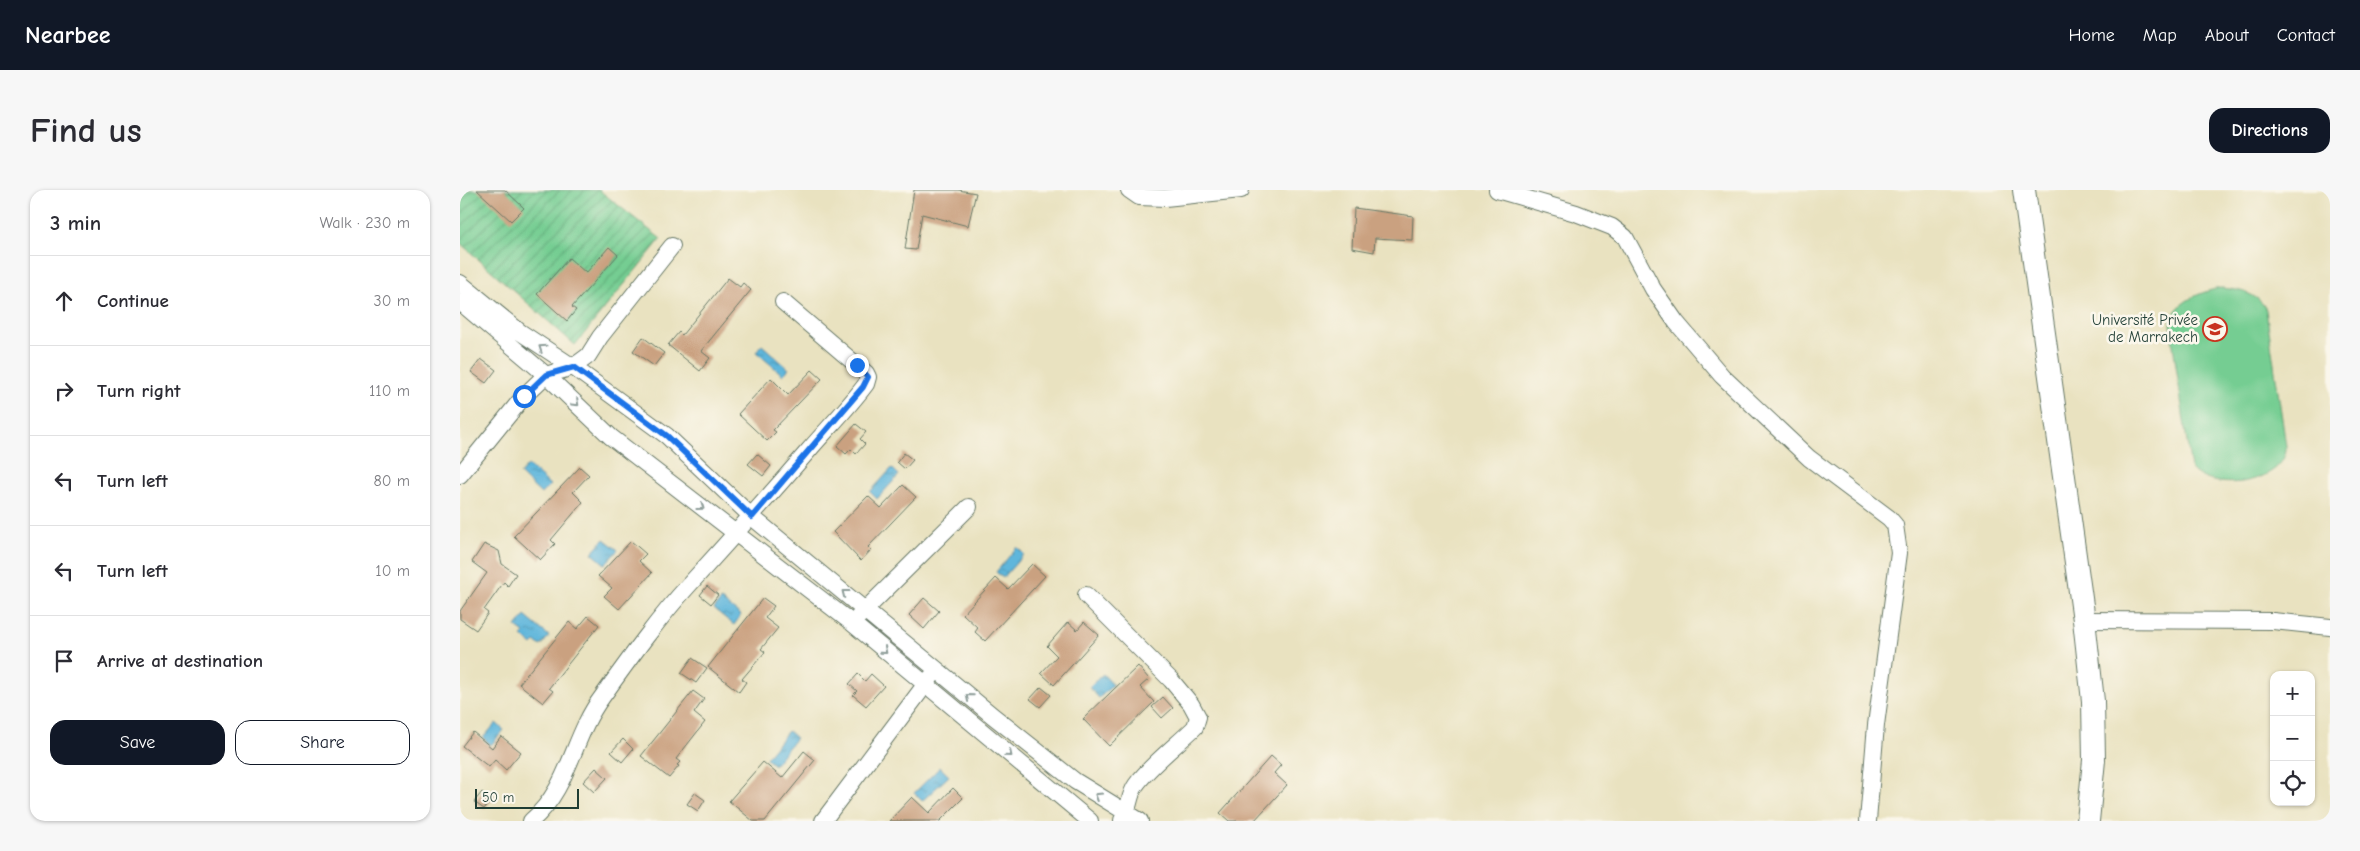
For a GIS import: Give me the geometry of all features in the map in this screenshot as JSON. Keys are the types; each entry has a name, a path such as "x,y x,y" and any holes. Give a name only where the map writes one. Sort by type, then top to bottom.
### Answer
{"main road":[{"path":"2024,190 2084,620 2093,701 2094,760 2088,821"}],"street":[{"path":"1129,190 1139,198 1165,198 1241,190"},
{"path":"1497,190 1576,213 1612,227 1625,237 1653,288 1676,322 1722,376 1809,458 1889,518 1895,525 1899,553 1876,725 1868,821"},
{"path":"460,475 524,396 546,375 574,367 588,356 600,337 672,246"},
{"path":"460,283 520,332 574,367 667,436 752,517 866,609 937,670 1075,782 1130,818"},
{"path":"460,302 546,375 611,437 852,623 1090,821"},
{"path":"530,821 542,811 557,791 568,771 575,748 600,699 686,589 752,517 868,380 866,373 783,302"},
{"path":"852,623 969,507"},
{"path":"1086,595 1171,680 1191,704 1198,717 1195,727 1138,782 1130,796 1130,818"},
{"path":"2084,620 2273,621 2330,627"},
{"path":"823,821 937,670"}],"green space":[{"path":"460,190 599,190 661,239 575,345 460,243"},
{"path":"2220,288 2247,293 2263,304 2266,310 2286,446 2283,458 2275,468 2263,476 2248,481 2232,483 2202,477 2191,469 2170,324 2177,309 2183,304 2197,295"}],"water":[{"path":"762,345 789,369 783,375 756,352"},
{"path":"528,465 550,485 541,494 520,474"},
{"path":"892,468 899,475 877,499 870,492"},
{"path":"604,539 618,550 605,564 592,553"},
{"path":"1017,547 1024,554 1003,578 996,572"},
{"path":"721,600 741,615 734,625 714,609"},
{"path":"525,616 549,636 541,646 535,642 532,645 522,636 524,633 516,627"},
{"path":"1103,674 1113,685 1099,698 1089,687"},
{"path":"496,723 504,730 491,745 483,738"},
{"path":"788,731 796,738 774,765 766,758"},
{"path":"940,767 949,776 922,801 914,793"}],"building":[{"path":"477,190 505,190 524,208 511,221"},
{"path":"914,190 958,190 976,193 968,226 922,214 916,250 905,249"},
{"path":"1354,208 1413,216 1412,240 1375,238 1374,252 1352,248"},
{"path":"609,247 618,255 572,307 576,310 567,321 537,294 569,258 586,273"},
{"path":"728,278 740,287 743,283 751,290 701,351 710,358 700,371 668,345 679,332 682,335"},
{"path":"643,337 664,353 654,366 633,351"},
{"path":"481,359 496,370 486,383 471,372"},
{"path":"812,370 822,379 773,430 776,432 767,441 738,414 771,378 788,395"},
{"path":"856,424 866,432 860,439 865,444 856,454 851,449 846,454 837,446"},
{"path":"904,453 913,460 905,469 897,462"},
{"path":"757,454 771,466 763,476 748,464"},
{"path":"580,467 589,475 573,492 583,502 551,540 555,544 540,560 514,536"},
{"path":"903,485 916,497 868,547 871,550 861,561 833,532 868,496 881,508"},
{"path":"631,541 646,554 639,561 652,573 619,609 604,596 612,588 598,576"},
{"path":"484,544 499,551 502,564 516,574 508,586 504,582 484,610 488,613 476,630 460,619 460,611 487,573 472,562"},
{"path":"1032,564 1045,576 985,641 975,632 978,628 963,614 996,578 1008,589"},
{"path":"707,586 718,595 711,604 700,595"},
{"path":"763,598 774,606 765,618 778,628 761,649 765,652 742,679 746,682 739,692 708,667"},
{"path":"924,598 939,611 924,629 909,615"},
{"path":"588,616 599,625 549,688 553,691 543,703 519,684 569,622 577,629"},
{"path":"1068,622 1077,630 1084,622 1099,635 1054,685 1041,673 1057,656 1047,646"},
{"path":"692,658 707,668 696,683 681,673"},
{"path":"1138,666 1149,679 1140,687 1154,702 1109,746 1083,719"},
{"path":"858,674 865,681 871,674 884,686 866,706 853,695 857,691 849,684"},
{"path":"1041,687 1051,695 1040,707 1030,699"},
{"path":"693,691 704,699 694,713 705,722 676,759 680,762 677,765 679,766 669,778 641,756"},
{"path":"1163,697 1173,708 1162,718 1152,707"},
{"path":"473,732 492,748 501,736 521,752 506,770 495,760 489,767 462,746"},
{"path":"623,739 633,749 622,762 611,752"},
{"path":"804,751 815,760 765,821 753,821 729,801 763,762 782,778"},
{"path":"1271,756 1281,765 1274,773 1287,785 1254,821 1229,821 1220,813"},
{"path":"596,768 607,778 594,792 583,782"},
{"path":"953,788 963,798 940,821 889,821 912,797 929,813"},
{"path":"482,792 492,800 484,809 474,802"},
{"path":"695,793 705,800 698,811 687,804"}],"place":[{"name":"Université Privée de Marrakech","path":"2215,329"}],"route":[{"path":"524,396 546,375 562,372 574,367 667,436 752,517 868,380 866,373 857,365"}]}
